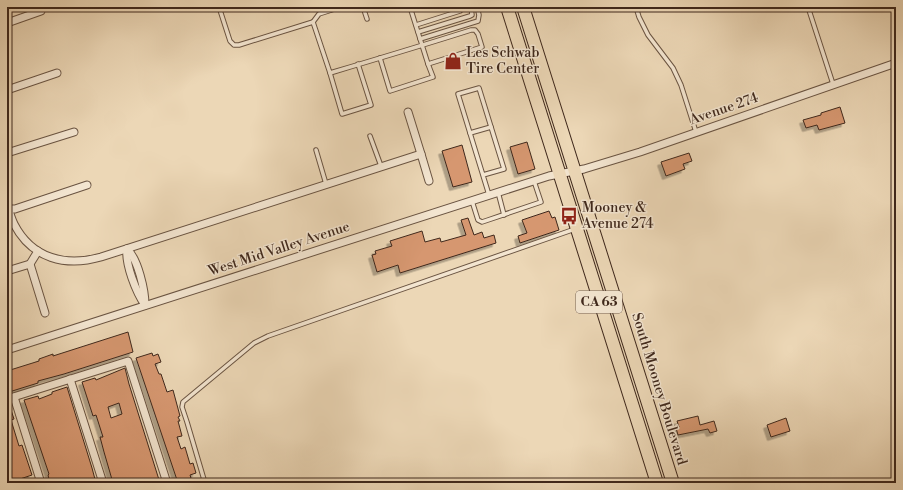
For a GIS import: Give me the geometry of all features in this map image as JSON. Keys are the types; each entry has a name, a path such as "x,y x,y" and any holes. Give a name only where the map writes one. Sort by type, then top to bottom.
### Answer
{"main road":[{"name":"CA 63","path":"507,7 657,483"},
{"path":"516,7 530,47 539,59"},
{"name":"South Mooney Boulevard","path":"523,7 673,483"}],"street":[{"path":"7,23 41,11"},
{"name":"Avenue 274","path":"559,174 606,162 896,63"},
{"path":"7,90 57,73"},
{"path":"408,112 429,180"},
{"path":"7,153 74,132"},
{"path":"8,207 14,224 21,235 38,251 51,258 64,261 87,261 421,154"},
{"name":"West Mid Valley Avenue","path":"7,350 498,192 559,174"},
{"path":"8,207 15,209 87,185"},
{"path":"127,249 132,254 145,294 145,306"},
{"path":"7,271 30,264 38,251"},
{"path":"30,264 45,312"},
{"path":"38,482 10,398 128,361 167,483"},
{"path":"70,379 103,483"}],"lane":[{"path":"219,7 230,41 234,45 239,45 312,22 319,14 341,7"},
{"path":"363,7 367,19"},
{"path":"380,58 390,91 433,77 410,7"},
{"path":"418,32 470,16 472,15 471,7"},
{"path":"420,39 478,21 480,15 477,7"},
{"path":"636,7 648,35 673,68 681,85 696,132"},
{"path":"808,7 833,84"},
{"path":"416,26 460,11"},
{"path":"312,22 330,73 342,114 371,105 358,64"},
{"path":"330,73 471,30 475,30 478,34 482,47 428,64"},
{"path":"483,175 504,169 479,88 458,94 489,195"},
{"path":"470,133 491,127"},
{"path":"370,136 381,166"},
{"path":"316,150 326,184"},
{"path":"472,201 480,221 482,222 504,215 541,202 534,181"},
{"path":"498,192 504,215"},
{"path":"205,483 182,402 254,343 268,336 576,228"}],"building":[{"path":"840,107 845,123 819,130 817,125 806,128 803,120 821,115 821,113"},
{"path":"527,142 535,169 518,174 510,147"},
{"path":"462,145 472,182 453,187 442,151"},
{"path":"689,153 692,161 683,164 685,169 666,176 661,162"},
{"path":"549,211 552,218 555,217 559,230 520,243 518,236 527,233 522,220"},
{"path":"468,218 474,235 482,232 484,238 494,235 496,243 400,273 398,265 377,272 372,255 376,254 375,251 392,246 390,241 422,231 425,242 440,238 441,242 466,235 461,220"},
{"path":"128,332 133,352 38,381 38,383 9,392 7,387 7,371 39,361 39,359 53,354 53,356"},
{"path":"152,353 153,356 158,354 161,362 155,364 159,374 161,374 167,392 173,390 180,416 178,417 180,421 178,421 182,436 177,437 181,449 185,447 190,464 193,463 196,473 190,475 191,478 178,483 136,358"},
{"path":"125,368 160,483 113,483 100,437 103,437 96,415 93,416 82,382 95,378 96,380","holes":["119,403 122,414 111,418 108,407"]},
{"path":"67,387 96,483 79,483 78,480 70,483 50,483 49,474 24,400 38,396 39,399 52,394 52,392"},
{"path":"7,404 9,404 14,419 11,420 19,446 22,445 32,475 8,483"},
{"path":"698,416 700,425 714,421 717,431 710,433 708,429 678,435 676,428 679,427 677,421"},
{"path":"786,418 790,431 771,437 767,425"}],"place":[{"name":"Les Schwab Tire Center","path":"453,61"},
{"name":"Mooney & Avenue 274","path":"569,216"}]}
